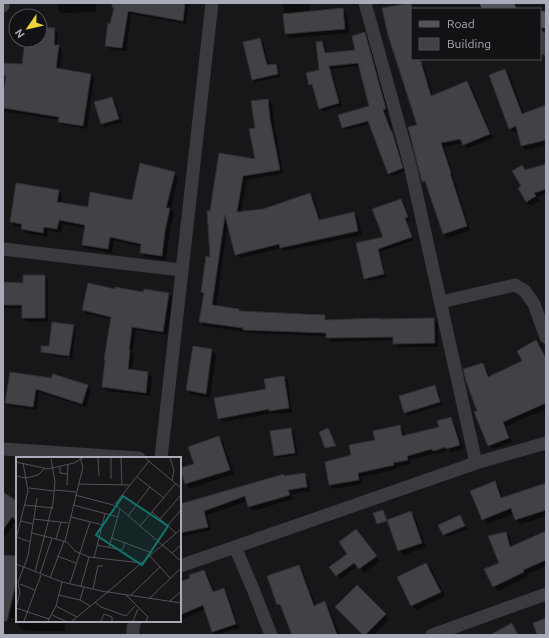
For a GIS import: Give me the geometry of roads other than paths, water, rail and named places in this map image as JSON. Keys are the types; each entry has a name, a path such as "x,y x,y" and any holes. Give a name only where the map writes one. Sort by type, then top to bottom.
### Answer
{"main road":[{"path":"488,3 505,8"}],"street":[{"path":"161,457 212,3"},
{"path":"366,3 410,165 476,463"},
{"path":"541,39 546,49"},
{"path":"3,249 182,270"},
{"path":"441,302 515,285 525,290 534,304 546,337"},
{"path":"181,566 476,463 546,443"},
{"path":"3,449 124,457"},
{"path":"235,547 271,635"},
{"path":"432,635 546,594"},
{"path":"133,635 135,622"}]}
